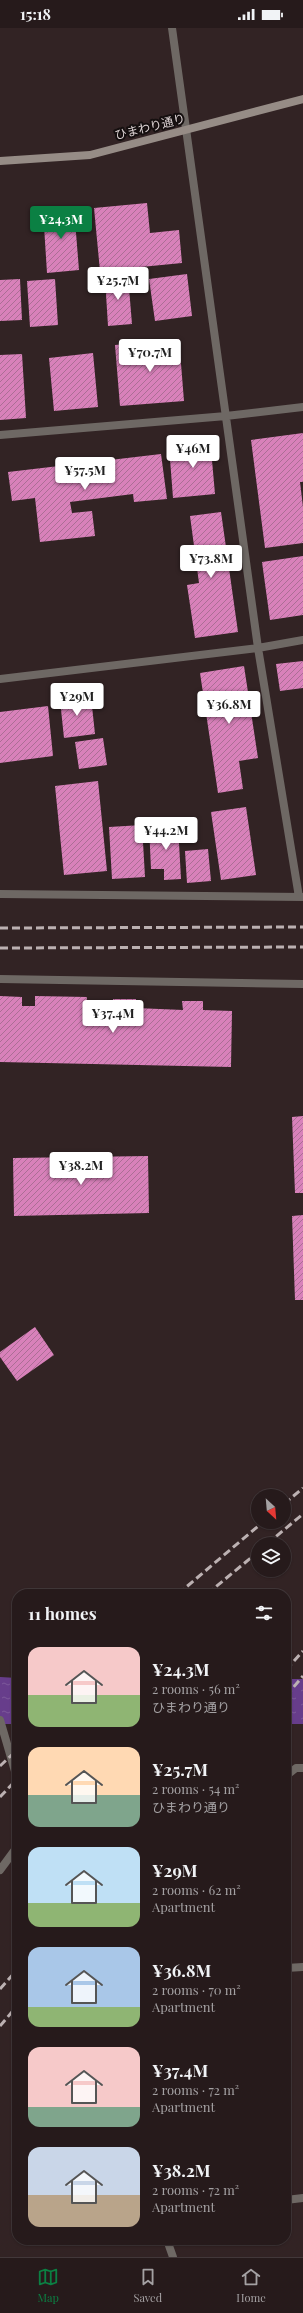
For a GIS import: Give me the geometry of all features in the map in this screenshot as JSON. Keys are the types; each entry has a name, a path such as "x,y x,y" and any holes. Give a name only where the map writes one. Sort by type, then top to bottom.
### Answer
{"street":[{"path":"0,894 301,897 258,648 172,28"},
{"name":"ひまわり通り","path":"0,161 90,155 187,131 303,99"},
{"path":"0,435 226,416 303,407"},
{"path":"0,679 258,648 303,640"},
{"path":"0,979 303,984"},
{"path":"0,1720 12,1761"},
{"path":"291,1772 296,1768 303,1768"},
{"path":"0,1870 12,1854"},
{"path":"291,1968 303,1967"},
{"path":"291,2199 303,2198"},
{"path":"169,2245 173,2257"}],"water":[{"path":"0,1677 12,1678 12,1724 0,1724"},
{"path":"291,1679 303,1679 303,1724 291,1724"}],"building":[{"path":"147,203 150,233 179,230 182,263 100,271 94,208"},
{"path":"74,208 79,270 47,273 43,210"},
{"path":"187,274 192,316 155,321 149,279"},
{"path":"128,276 132,324 108,326 105,278"},
{"path":"20,279 22,320 0,321 0,280"},
{"path":"55,279 58,325 30,327 27,281"},
{"path":"179,339 184,401 120,406 115,345"},
{"path":"93,353 98,407 54,411 49,358"},
{"path":"22,354 26,418 0,420 0,355"},
{"path":"303,433 303,482 300,482 303,507 303,543 265,548 251,440"},
{"path":"210,438 215,494 173,498 170,459 179,458 178,441"},
{"path":"161,454 167,499 134,502 133,494 70,502 72,513 92,511 95,536 40,542 35,498 12,501 8,472"},
{"path":"221,512 238,632 195,638 187,585 199,583 190,516"},
{"path":"303,556 303,615 270,620 262,562"},
{"path":"303,661 303,688 280,691 276,664"},
{"path":"244,666 258,758 239,761 243,789 218,793 200,673"},
{"path":"91,697 95,734 64,738 60,700"},
{"path":"48,706 53,756 0,763 0,712"},
{"path":"103,738 107,765 79,769 75,742"},
{"path":"98,781 107,871 64,875 55,786"},
{"path":"246,807 256,875 221,880 211,812"},
{"path":"142,825 145,877 112,879 109,827"},
{"path":"178,825 181,879 164,880 164,869 151,869 149,826"},
{"path":"208,849 211,881 187,883 185,851"},
{"path":"0,996 22,997 22,1006 35,1006 35,996 87,997 86,1007 113,1008 113,999 136,999 136,1008 183,1010 182,1001 203,1001 203,1010 232,1011 231,1067 0,1062"},
{"path":"303,1116 303,1193 295,1193 292,1117"},
{"path":"148,1156 149,1213 14,1216 13,1158"},
{"path":"303,1215 303,1300 295,1300 292,1216"},
{"path":"35,1327 54,1355 17,1381 0,1357 0,1352"}],"railway":[{"path":"0,928 303,927"},
{"path":"0,948 303,947"},
{"path":"291,1498 303,1488"},
{"path":"275,1537 303,1514"},
{"path":"184,1589 255,1529"},
{"path":"213,1589 251,1558"},
{"path":"291,1664 303,1651"},
{"path":"291,1690 303,1676"},
{"path":"0,1766 12,1755"},
{"path":"0,1797 12,1784"},
{"path":"0,1989 12,1976"},
{"path":"0,2026 12,2012"}]}
